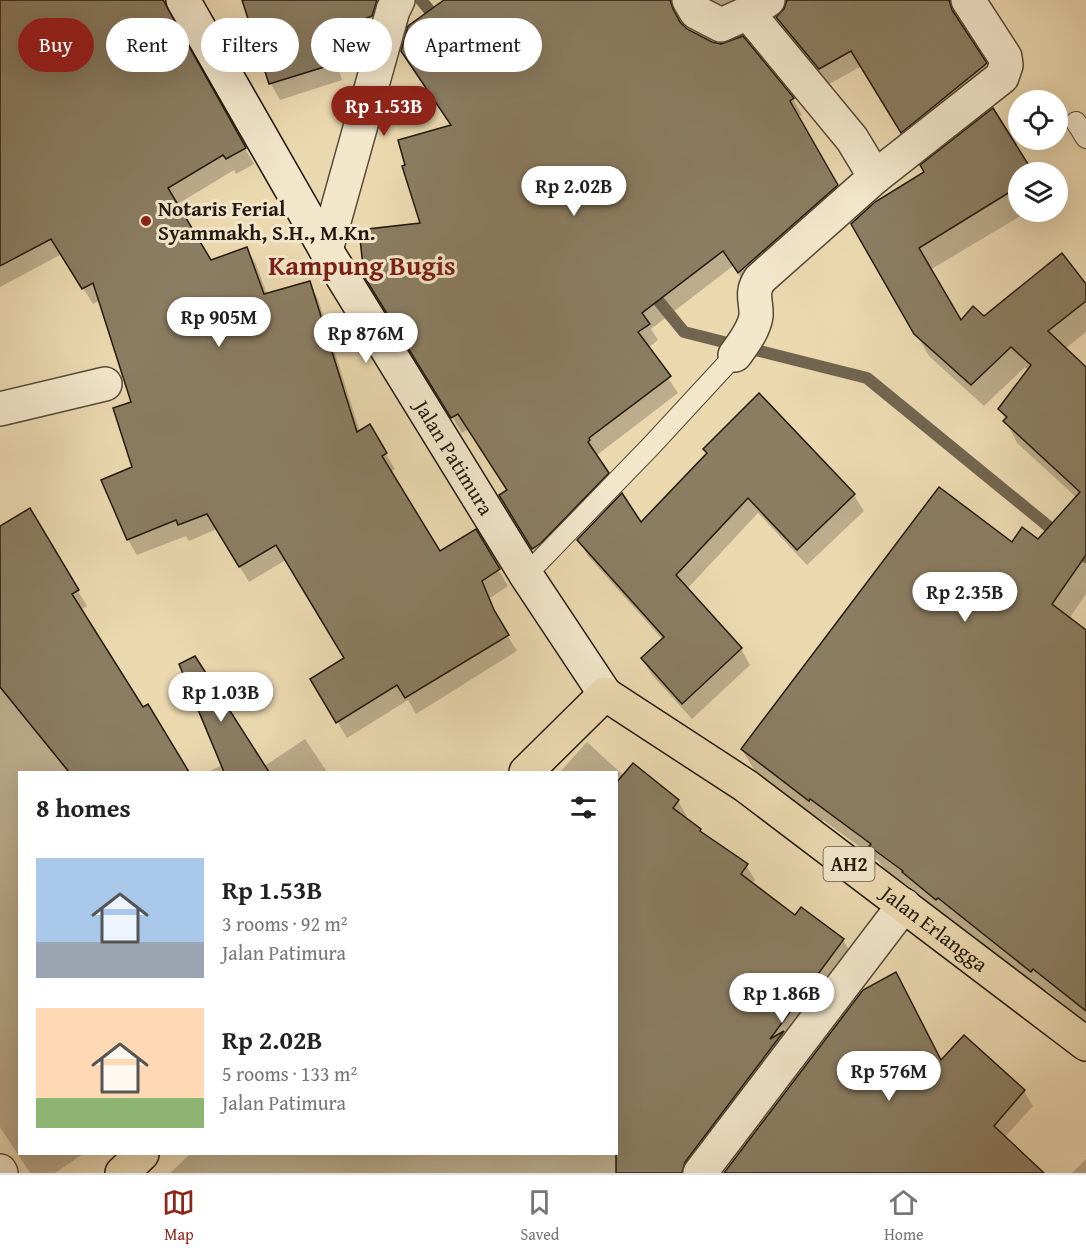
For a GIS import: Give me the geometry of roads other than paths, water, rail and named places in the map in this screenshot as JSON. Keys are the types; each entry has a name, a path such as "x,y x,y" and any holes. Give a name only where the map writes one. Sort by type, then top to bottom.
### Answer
{"highway":[{"path":"527,771 605,694"},
{"name":"Jalan Erlangga","path":"605,694 746,786 1086,1044"},
{"path":"122,1173 141,1155"}],"street":[{"name":"Jalan Patimura","path":"183,0 326,250 525,575 605,694"},
{"path":"689,0 696,12 721,25 758,7 852,139 875,177"},
{"path":"742,345 756,317 755,286 760,279 875,177 997,82 1005,72 1005,57 968,0"},
{"path":"326,250 396,5"},
{"path":"0,409 105,384"},
{"path":"700,1173 904,905"}],"lane":[{"path":"525,575 651,446 742,345"}],"waterway":[{"path":"421,0 436,18"},
{"path":"648,288 684,332 867,378 1086,557"}],"place":[{"name":"Notaris Ferial Syammakh, S.H., M.Kn.","path":"146,221"}],"district":[{"name":"Kampung Bugis","path":"362,266"}]}
